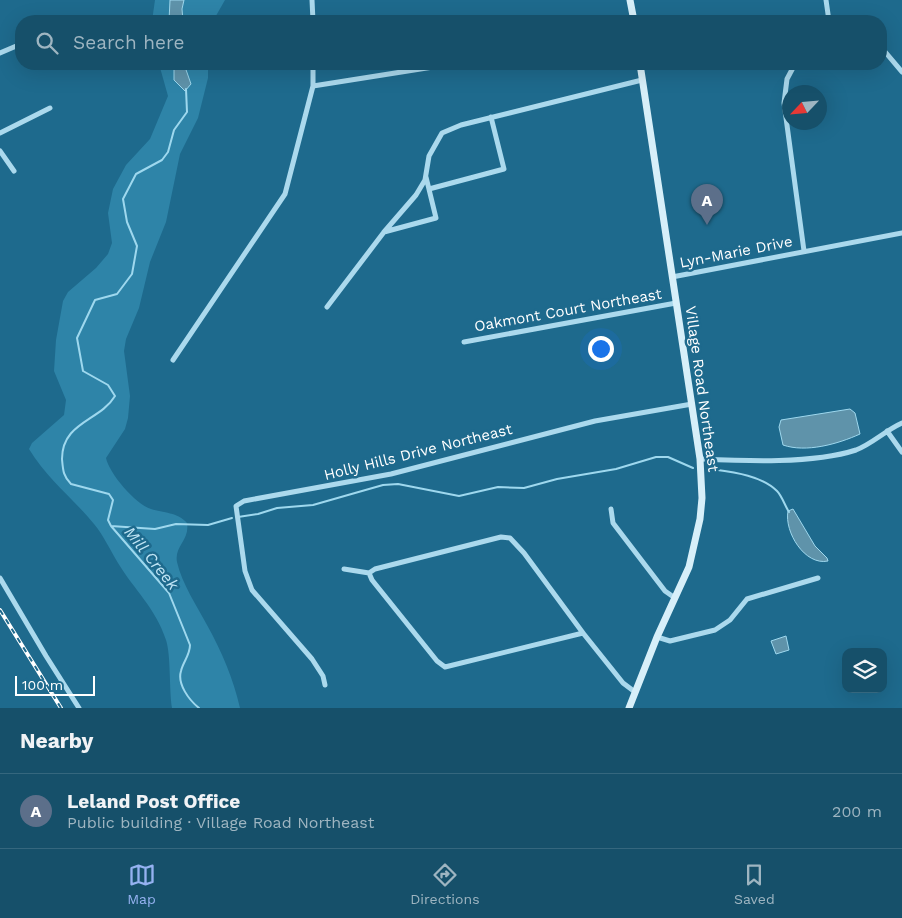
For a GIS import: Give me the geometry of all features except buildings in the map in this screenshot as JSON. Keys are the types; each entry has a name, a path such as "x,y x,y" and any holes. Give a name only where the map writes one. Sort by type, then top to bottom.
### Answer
{"main road":[{"path":"630,0 632,15"},
{"name":"Village Road Northeast","path":"629,708 657,637 690,567 700,519 702,498 700,458 641,70"}],"street":[{"path":"312,0 313,15"},
{"path":"826,0 828,15"},
{"path":"0,53 15,47"},
{"path":"887,54 902,72"},
{"path":"173,360 285,194 313,86 313,70"},
{"path":"313,86 414,70"},
{"path":"792,70 787,79 784,103 804,252"},
{"path":"328,307 384,232 416,195 425,176 429,156 442,133 461,125 491,117 642,80"},
{"path":"0,133 50,108"},
{"path":"429,189 504,169 491,117"},
{"path":"0,151 14,171"},
{"path":"384,232 436,218 425,176"},
{"name":"Lyn-Marie Drive","path":"672,276 902,233"},
{"name":"Oakmont Court Northeast","path":"464,342 676,303"},
{"name":"Holly Hills Drive Northeast","path":"325,685 324,676 312,659 252,590 245,571 236,506 244,501 390,474 595,421 692,404"},
{"path":"700,458 755,461 824,455 856,450 902,423"},
{"path":"887,432 902,452"},
{"path":"611,509 613,523 665,591 675,598"},
{"path":"344,569 369,572 485,540 501,537 510,538 524,553 623,683 635,692"},
{"path":"369,572 378,588 445,667 583,632"},
{"path":"0,578 79,708"},
{"path":"657,637 670,641 715,630 730,620 747,599 818,578"}],"shaded area":[{"path":"155,0 170,0 169,15 153,15"},
{"path":"170,0 184,0 182,15 169,15"},
{"path":"184,0 225,0 216,15 182,15"},
{"path":"161,70 179,70 191,84 186,70 208,70 208,78 198,118 180,154 166,222 150,262 139,308 126,339 124,351 130,396 128,418 125,429 106,458 117,479 138,501 151,509 179,517 187,523 186,534 177,556 179,570 222,655 240,708 172,708 168,646 156,618 124,573 98,529 44,470 29,449 32,443 64,415 66,400 54,371 56,340 63,301 68,292 96,268 108,254 112,243 108,213 113,189 126,165 150,139 168,96"},
{"path":"174,70 186,70 191,84 185,91 174,80"},
{"path":"850,409 855,413 860,434 842,441 812,448 783,445 779,427 781,420"},
{"path":"793,509 815,546 828,561 811,558 798,546 789,528 788,511"},
{"path":"786,636 789,650 776,654 771,641"}],"waterway":[{"name":"Mill Creek","path":"186,89 187,112 174,130 168,152 162,160 136,174 123,199 127,222 137,246 132,274 117,294 95,300 77,338 83,371 108,385 115,396 68,437 62,459 63,470 71,484 109,494 113,500 108,520 111,526 169,593 190,645 180,676 182,686 191,701 199,708"},
{"path":"238,517 258,514 277,508 313,505 383,485 398,484 459,496 498,487 524,488 557,479 616,469 656,457 668,457 693,468"},
{"path":"710,469 746,475 763,481 779,493 789,512"},
{"path":"111,526 155,529 176,524 208,525 232,518"}],"railway":[{"path":"0,610 61,708"}],"place":[{"name":"Leland Post Office","path":"707,225"}]}
